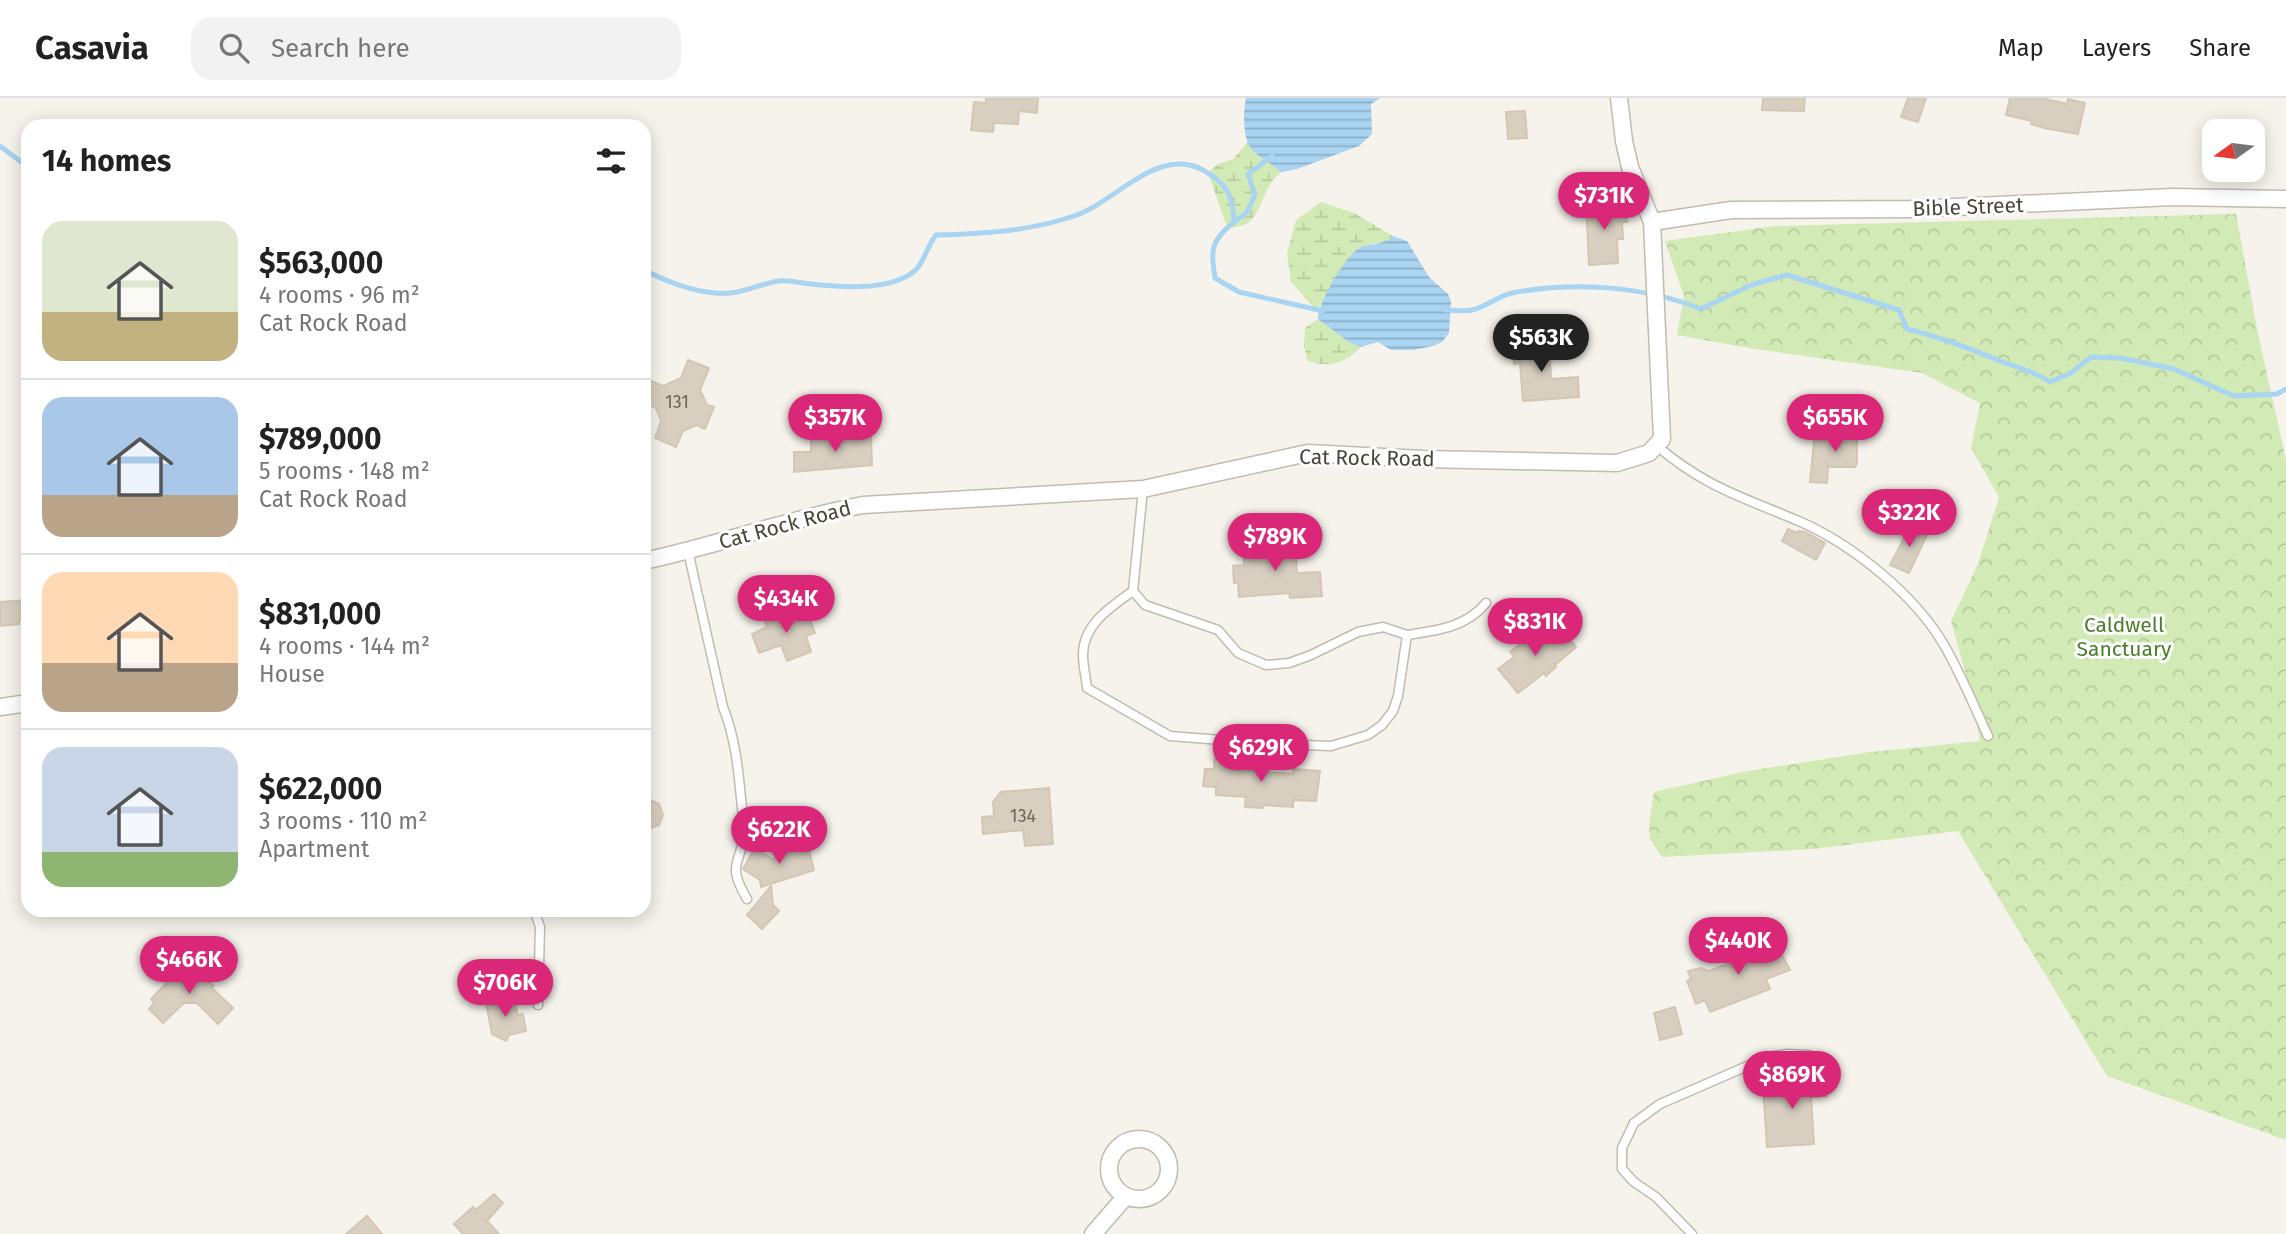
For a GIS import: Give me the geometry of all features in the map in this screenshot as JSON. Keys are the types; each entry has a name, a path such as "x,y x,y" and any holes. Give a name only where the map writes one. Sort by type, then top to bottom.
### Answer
{"street":[{"path":"1619,98 1630,167 1652,222 1662,439 1656,445"},
{"name":"Bible Street","path":"1652,222 1731,210 1911,209 2172,197 2286,199"},
{"name":"Cat Rock Road","path":"651,559 822,513 863,505 1143,489 1308,453 1423,459 1617,463 1649,453 1656,445"},
{"path":"0,706 21,704"},
{"path":"1093,1234 1126,1196"}],"lane":[{"path":"1656,445 1720,490 1817,530 1865,561 1913,604 1943,644 1988,736"},
{"path":"1143,489 1133,591 1145,606 1218,630 1238,653 1266,665 1289,663 1358,632 1383,627 1407,635 1448,627 1478,613 1486,603"},
{"path":"688,551 738,762 744,833 734,867 736,881 747,899"},
{"path":"1133,591 1095,621 1086,636 1083,654 1087,688 1170,736 1320,746 1347,742 1368,735 1393,711 1398,696 1407,635"},
{"path":"536,917 540,927 538,1004"},
{"path":"1692,1234 1656,1197 1634,1182 1622,1168 1622,1148 1634,1123 1660,1104 1769,1056 1809,1055"}],"green space":[{"path":"1248,142 1281,172 1271,183 1256,215 1238,227 1227,227 1208,173 1218,164 1233,159"},
{"path":"1321,202 1354,213 1393,236 1384,242 1360,249 1339,274 1317,311 1291,282 1287,253 1296,220"},
{"name":"Caldwell Sanctuary","path":"2236,214 2258,334 2286,460 2286,1140 2107,1076 1958,831 1814,849 1662,857 1650,839 1649,825 1654,792 1748,771 1870,752 1980,741 1971,693 1951,621 1978,564 1999,497 1971,448 1980,403 1922,373 1677,335 1684,296 1665,241 1775,226"},
{"path":"1318,319 1350,343 1361,347 1336,363 1322,364 1307,360 1305,328"}],"water":[{"path":"1246,98 1380,98 1371,104 1372,134 1359,146 1297,169 1281,172 1257,155 1247,141 1244,127"},
{"path":"1393,236 1407,241 1429,277 1448,294 1451,301 1449,333 1442,342 1433,346 1391,350 1378,342 1361,347 1350,343 1318,319 1327,292 1353,254 1362,247 1385,242"}],"building":[{"path":"986,98 1038,98 1037,113 1019,111 1018,124 994,123 993,132 971,130 974,102 986,103"},
{"path":"1763,98 1805,98 1804,111 1762,110"},
{"path":"1908,98 1926,98 1918,122 1901,117"},
{"path":"2010,98 2042,98 2067,104 2068,99 2085,103 2078,134 2044,128 2031,124 2032,121 2006,115"},
{"path":"1525,111 1527,138 1508,139 1506,112"},
{"path":"1604,201 1604,206 1626,205 1627,222 1622,222 1623,239 1617,239 1618,263 1589,265 1586,202"},
{"path":"1549,341 1551,379 1578,377 1579,397 1523,401 1520,363 1514,364 1513,346 1519,346 1518,343"},
{"path":"688,360 709,368 700,390 707,405 714,407 705,429 697,425 683,431 676,447 655,438 661,421 656,408 651,406 651,381 663,386 681,378"},
{"path":"1841,424 1857,425 1855,467 1828,467 1827,483 1810,482 1814,440 1839,440"},
{"path":"871,437 872,465 794,472 794,452 811,452 811,438"},
{"path":"1911,525 1928,533 1909,573 1890,565"},
{"path":"1788,529 1797,533 1805,532 1825,543 1816,560 1782,541"},
{"path":"1284,538 1284,542 1295,541 1297,573 1320,572 1322,596 1290,598 1289,593 1239,597 1238,583 1234,583 1233,566 1244,565 1243,550 1267,548 1267,540"},
{"path":"21,600 19,624 0,626 0,602"},
{"path":"806,609 815,633 806,636 811,652 787,661 781,645 759,653 752,634 767,627 765,621"},
{"path":"1542,627 1553,640 1565,633 1576,647 1546,676 1544,673 1518,693 1498,669 1514,657 1510,652"},
{"path":"1215,752 1233,753 1232,765 1235,765 1235,770 1293,774 1293,769 1320,771 1316,801 1293,800 1293,807 1245,807 1246,797 1216,795 1216,787 1203,786 1205,769 1214,769"},
{"path":"1049,788 1053,844 1025,846 1023,830 983,834 982,817 994,816 993,802 1001,792"},
{"path":"651,800 659,804 663,815 659,825 651,828"},
{"path":"808,847 814,870 761,887 760,880 743,869 755,848 772,859"},
{"path":"771,886 773,905 779,911 762,929 747,915"},
{"path":"1774,940 1790,970 1766,979 1770,989 1710,1012 1705,1000 1696,1004 1687,981 1691,979 1688,971 1701,968 1709,971 1739,960 1737,954"},
{"path":"187,962 214,986 212,988 233,1008 218,1024 197,1003 184,1003 163,1023 149,1009 154,1003 151,999"},
{"path":"514,999 518,1015 523,1014 526,1031 509,1035 506,1041 492,1034 486,1004"},
{"path":"1675,1007 1682,1034 1660,1040 1654,1013"},
{"path":"1825,1074 1827,1096 1811,1097 1814,1144 1767,1147 1763,1086 1794,1084 1793,1076"},
{"path":"494,1194 503,1203 487,1221 499,1234 463,1234 454,1224 473,1207 476,1210"},
{"path":"367,1216 382,1234 346,1234"}],"waterway":[{"path":"0,146 21,162"},
{"path":"1234,222 1247,212 1255,195 1248,174 1272,156"},
{"path":"651,273 677,284 714,293 737,292 783,281 845,287 880,285 901,279 915,271 936,235 1006,231 1074,216 1156,169 1173,164 1190,165 1208,173 1221,183 1228,193 1234,222 1216,241 1213,253 1215,278 1239,292 1323,311"},
{"path":"1445,310 1472,310 1512,293 1559,287 1632,291 1656,295 1701,309 1751,285 1787,275 1899,310 1907,329 1966,347 2032,372 2050,382 2071,373 2091,357 2120,358 2174,369 2234,396 2277,394 2286,389"}]}
